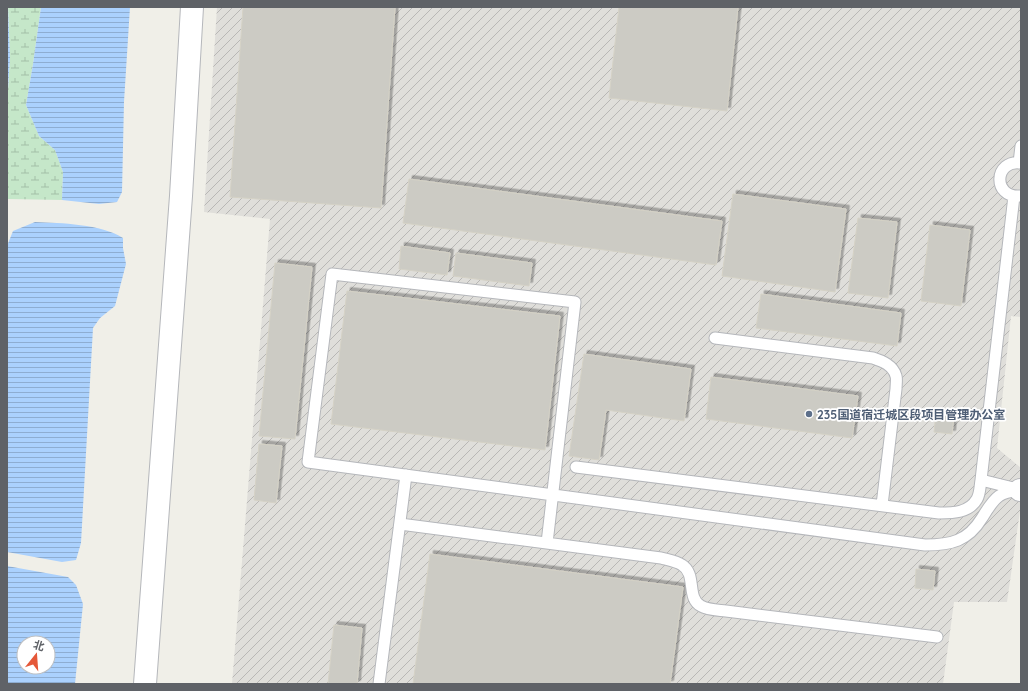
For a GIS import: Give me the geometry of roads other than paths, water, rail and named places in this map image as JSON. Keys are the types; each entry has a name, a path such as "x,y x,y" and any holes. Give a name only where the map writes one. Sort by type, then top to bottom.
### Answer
{"street":[{"path":"145,684 181,196 192,7"}],"lane":[{"path":"576,467 939,513 962,511 969,507 978,498 981,480 1018,196 1005,192 1002,188 1000,176 1005,166 1020,163 1021,146"},
{"path":"548,543 553,495 575,302 332,274 308,462 406,475 553,495 917,544 939,545 962,538 976,528 989,508 1000,496 1020,490"},
{"path":"715,338 873,358 891,366 896,376 896,389 882,505"},
{"path":"379,684 406,475"},
{"path":"981,480 1020,490"},
{"path":"400,524 661,558 684,565 688,571 695,600 700,606 937,637"}],"water":[{"path":"7,7 10,58 7,105"},
{"path":"41,7 130,7 124,102 122,192 117,202 99,204 62,200 63,172 55,150 39,136 26,105"},
{"path":"35,222 80,225 114,233 123,238 126,264 115,306 100,318 93,328 81,543 76,560 62,562 7,552 7,246 13,231"},
{"path":"7,566 68,577 76,585 83,604 75,684 7,684"}],"place":[{"name":"235国道宿迁城区段项目管理办公室","path":"809,414"}]}
